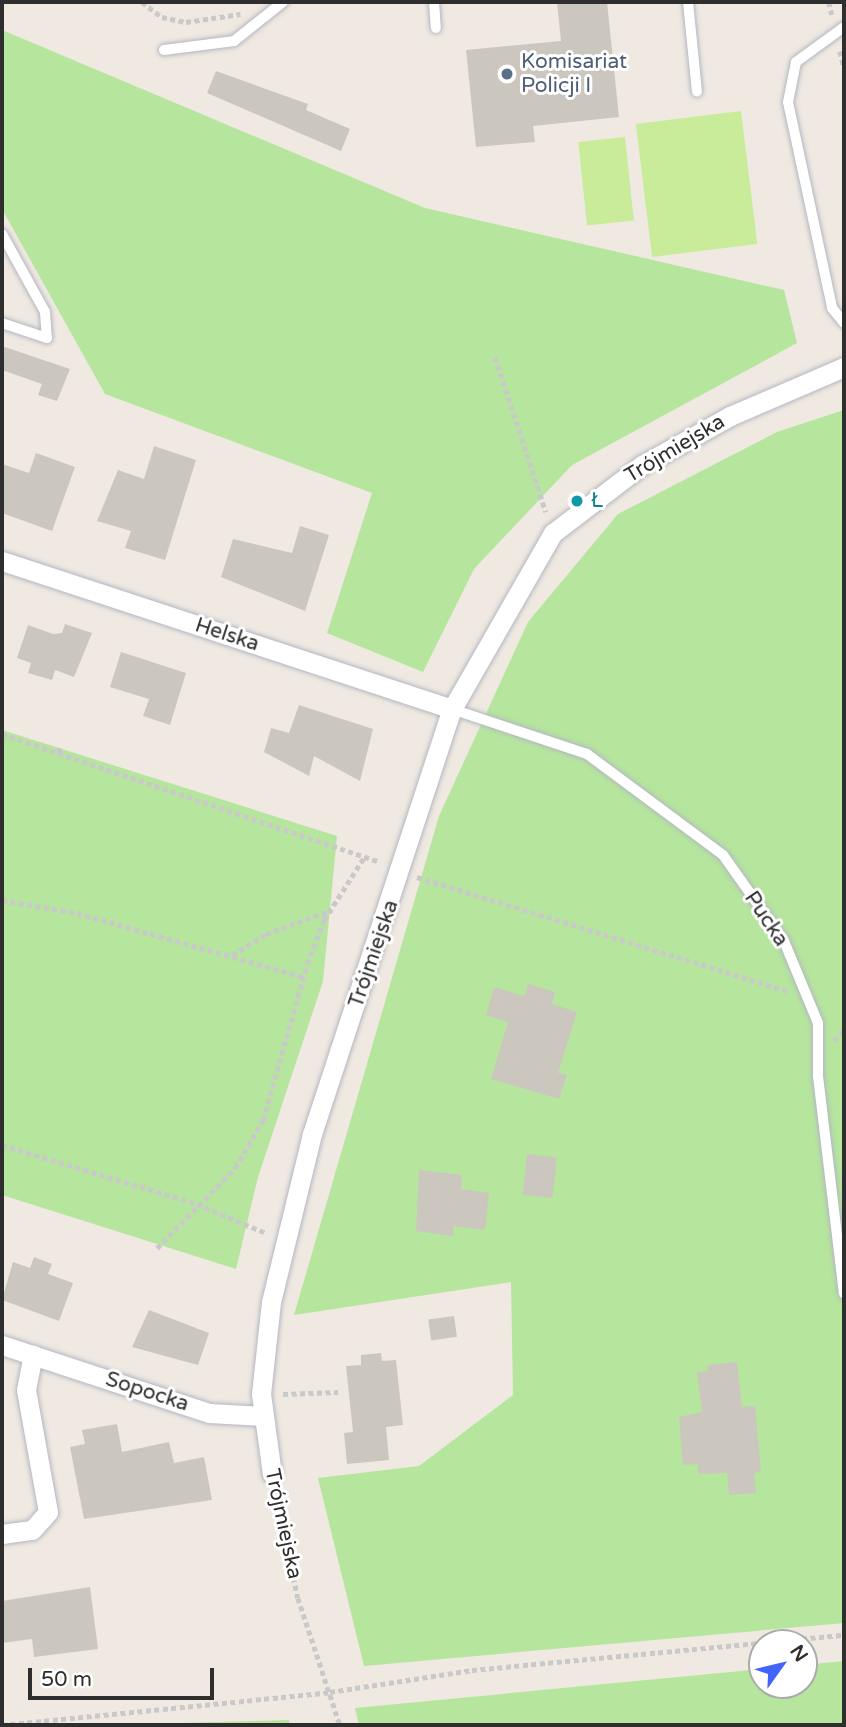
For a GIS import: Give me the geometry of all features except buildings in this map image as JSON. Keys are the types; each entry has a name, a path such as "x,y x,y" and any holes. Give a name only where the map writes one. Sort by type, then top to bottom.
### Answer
{"street":[{"name":"Trójmiejska","path":"272,1474 261,1394 271,1302 312,1134 401,872 452,709 553,533 642,465 730,416 844,367"},
{"name":"Helska","path":"2,561 452,709"},
{"name":"Sopocka","path":"2,1345 209,1413 264,1416"},
{"path":"2,1534 32,1530 48,1512 26,1391 33,1355"}],"lane":[{"path":"164,50 199,49 234,41 283,2"},
{"path":"434,2 436,28"},
{"path":"688,2 697,92"},
{"path":"844,27 796,62 788,102 832,308 844,323"},
{"path":"2,234 46,312 47,338 2,323"},
{"name":"Pucka","path":"452,709 587,754 723,855 784,941 804,996 818,1023 818,1076 844,1293"}],"path":[{"path":"142,2 162,17 186,22 239,11 247,31"},
{"path":"495,357 553,533"},
{"path":"2,734 365,856 401,872 539,919 804,996"},
{"path":"59,753 60,745"},
{"path":"157,1248 235,1168 262,1120 303,977 332,910 365,856"},
{"path":"2,900 77,912 303,977"},
{"path":"231,956 266,934 332,910"},
{"path":"2,1144 197,1204 288,1241"},
{"path":"261,1394 338,1392"},
{"name":"Trójmiejska","path":"272,1474 298,1598 340,1725"},
{"path":"2,1725 330,1692 472,1670 844,1635"}],"green space":[{"path":"2,30 425,208 784,290 797,343 572,465 474,569 423,672 327,633 372,493 105,394 2,209"},
{"path":"741,111 757,244 652,257 636,124"},
{"path":"625,137 634,221 587,225 578,142"},
{"path":"844,410 844,1623 748,1629 748,1632 364,1666 318,1478 419,1466 513,1395 511,1282 294,1315 439,816 528,622 618,514 777,432"},
{"path":"2,730 337,836 323,981 258,1177 236,1269 2,1195"},
{"path":"844,1661 844,1725 359,1725 355,1708 748,1670 748,1699 818,1699 818,1664"},
{"path":"289,1720 290,1725 101,1725"}],"place":[{"name":"Komisariat Policji I","path":"507,74"},
{"name":"Ł","path":"577,501"}]}
